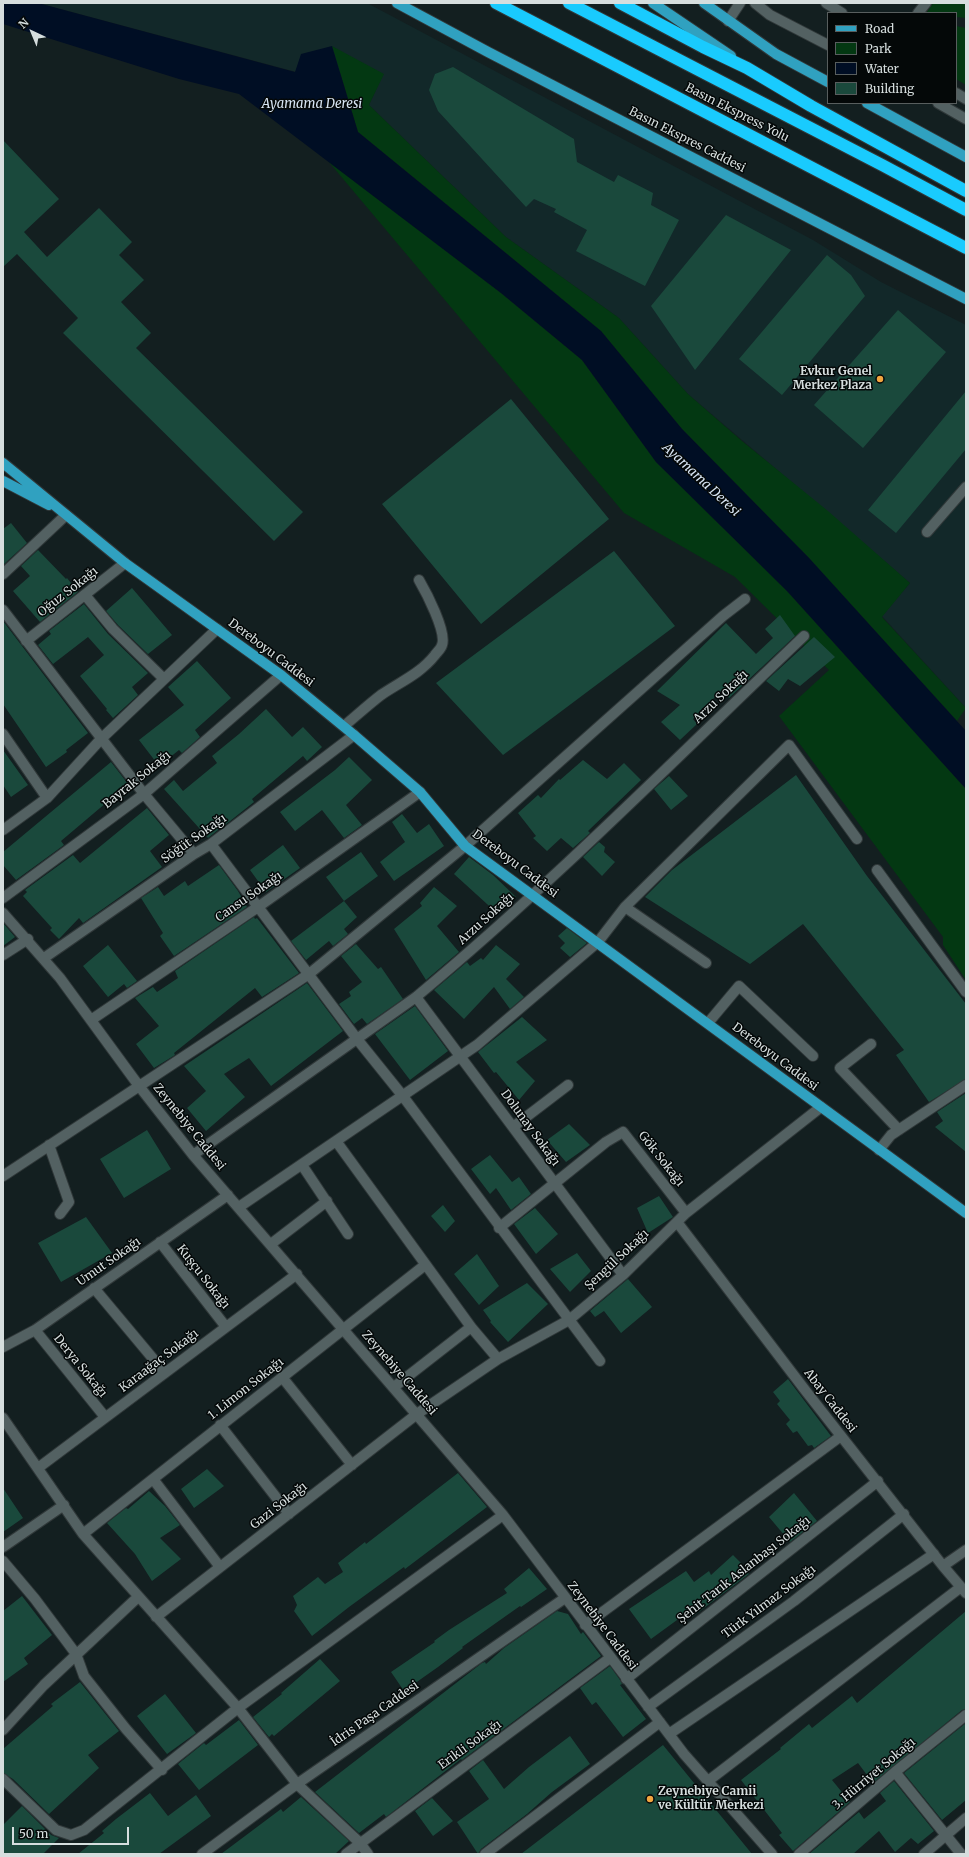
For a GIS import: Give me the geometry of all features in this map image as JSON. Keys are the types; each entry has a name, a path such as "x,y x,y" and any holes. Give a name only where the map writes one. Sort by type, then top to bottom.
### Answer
{"highway":[{"name":"Basın Ekspress Yolu","path":"496,3 966,248"},
{"name":"Basın Ekspress Yolu","path":"569,3 966,210"},
{"path":"620,3 703,47 747,68 966,191"}],"main road":[{"name":"Basın Ekspres Caddesi","path":"397,3 495,56 966,299"},
{"path":"653,3 747,68"},
{"path":"704,3 776,54 827,81"},
{"path":"869,104 966,157"},
{"path":"3,463 20,475 66,515"},
{"path":"3,481 66,515"},
{"name":"Dereboyu Caddesi","path":"66,515 125,563 281,675 344,726 420,792 465,846 966,1213"}],"street":[{"path":"728,21 740,3"},
{"path":"754,3 770,15 827,44"},
{"path":"826,3 840,12"},
{"path":"919,12 926,3"},
{"path":"957,94 966,99"},
{"path":"940,104 966,119"},
{"path":"927,532 966,486"},
{"path":"3,574 66,515"},
{"name":"Oğuz Sokağı","path":"26,642 125,563"},
{"path":"344,726 382,695 428,663 442,645 442,636 436,618 427,594 419,580"},
{"path":"85,595 113,629 164,679"},
{"path":"3,1176 309,974 465,846 723,616 745,599"},
{"path":"3,610 26,642 144,794 194,854"},
{"path":"4,826 47,798 101,738 217,629"},
{"name":"Arzu Sokağı","path":"194,1155 416,997 533,895 804,636"},
{"name":"Bayrak Sokağı","path":"3,898 144,794 281,675"},
{"path":"3,734 47,798"},
{"name":"Söğüt Sokağı","path":"44,958 194,854 211,844 354,735"},
{"path":"239,1207 402,1095 462,1057 547,986 598,942 625,907 789,745 857,839"},
{"name":"Cansu Sokağı","path":"91,1020 258,907 420,792"},
{"path":"211,844 357,1039 402,1095 499,1228 600,1360"},
{"path":"877,870 966,992"},
{"path":"625,907 706,963"},
{"name":"Zeynebiye Caddesi","path":"3,913 44,958 139,1086 194,1155 418,1414 503,1515 684,1754 772,1854"},
{"path":"3,955 28,939"},
{"path":"708,1023 739,986 813,1056"},
{"name":"Dolunay Sokağı","path":"416,997 623,1275"},
{"path":"871,1044 840,1068 899,1130"},
{"path":"513,1127 568,1085"},
{"path":"879,1150 891,1135 966,1085"},
{"name":"Şengül Sokağı","path":"418,1414 498,1359 569,1320 623,1275 686,1213 821,1107"},
{"name":"Gök Sokağı","path":"499,1228 606,1142 623,1132 686,1213"},
{"path":"336,1141 471,1327 498,1359"},
{"path":"49,1145 69,1202 60,1214"},
{"path":"302,1165 348,1234"},
{"name":"Umut Sokağı","path":"3,1348 35,1330 228,1195"},
{"path":"270,1244 327,1201"},
{"name":"Abay Caddesi","path":"678,1222 841,1436 878,1480 963,1590"},
{"name":"Kuşçu Sokağı","path":"160,1242 226,1327"},
{"name":"1. Limon Sokağı","path":"83,1534 220,1425 426,1265"},
{"name":"Karaağaç Sokağı","path":"38,1468 297,1274"},
{"path":"94,1288 165,1373"},
{"path":"394,1387 471,1327"},
{"name":"Derya Sokağı","path":"35,1330 105,1417"},
{"path":"282,1377 352,1465"},
{"name":"Gazi Sokağı","path":"156,1617 418,1414"},
{"path":"3,1418 83,1534 238,1708 297,1784 360,1843 368,1854"},
{"path":"220,1425 289,1514"},
{"path":"585,1625 841,1436"},
{"path":"153,1479 220,1567"},
{"name":"Şehit Tarık Aslanbaşı Sokağı","path":"626,1679 878,1480"},
{"path":"3,1546 64,1505"},
{"name":"Türk Yılmaz Sokağı","path":"648,1708 794,1601 904,1514"},
{"path":"3,1779 56,1830 71,1835 84,1830 162,1770 238,1708 503,1515"},
{"path":"943,1566 966,1550"},
{"path":"669,1734 934,1554"},
{"path":"3,1561 35,1599 76,1654 84,1676 126,1729 162,1770"},
{"path":"708,1781 963,1590"},
{"path":"3,1730 44,1684 138,1597"},
{"name":"İdris Paşa Caddesi","path":"202,1854 297,1784 565,1598"},
{"name":"Erikli Sokağı","path":"346,1854 610,1658"},
{"name":"3. Hürriyet Sokağı","path":"799,1854 966,1714"},
{"path":"484,1854 660,1722"},
{"path":"895,1772 961,1854"},
{"path":"924,1854 966,1818"}],"shaded area":[{"path":"38,3 367,3 813,240 881,282 966,325 966,708 882,616 910,583 688,394 619,318 506,237 369,105 383,74 296,72"}],"green space":[{"path":"933,3 966,3 966,18 957,17 957,12 927,12"},
{"path":"957,26 966,28 966,85 957,80"},
{"path":"332,46 384,74 369,105 506,237 619,318 688,394 742,441 828,511 910,583 882,617 966,708 957,721 809,558 682,429 601,331 358,132"},
{"path":"328,161 501,293 582,360 656,462 787,591 966,789 966,980 943,945 943,937 779,716 829,670 735,577 624,513"}],"water":[{"name":"Ayamama Deresi","path":"3,3 38,3 295,72 301,54 332,46 358,132 601,331 682,429 809,558 966,731 966,789 787,591 656,462 582,360 501,293 239,94 179,79 3,24"}],"building":[{"path":"453,67 574,139 577,162 614,182 618,175 653,193 651,205 679,220 645,286 576,251 587,230 554,212 556,209 534,199 526,207 438,111 429,90 435,74"},
{"path":"3,140 59,199 24,232 47,257 99,208 132,242 119,255 144,280 121,302 151,333 136,348 303,512 274,541 63,333 78,318 17,254 3,267"},
{"path":"726,215 791,250 695,370 651,306"},
{"path":"827,255 851,275 865,296 782,395 739,359"},
{"name":"Evkur Genel Merkez Plaza","path":"898,310 946,352 863,448 814,405"},
{"path":"966,391 966,449 896,533 868,510"},
{"path":"511,399 609,519 481,624 382,504"},
{"path":"11,523 27,543 3,565 3,529"},
{"path":"38,550 66,579 67,578 78,592 40,622 13,591 30,576 21,566"},
{"path":"614,551 675,626 503,755 436,683"},
{"path":"132,588 172,635 148,654 106,611"},
{"path":"84,604 108,634 148,673 132,687 138,695 113,718 80,676 104,655 88,637 53,664 38,645 51,634 49,631"},
{"path":"780,615 795,636 729,698 723,689 693,719 697,724 680,740 661,722 680,705 657,691 726,623 756,654 773,638 765,629"},
{"path":"3,621 88,733 66,750 67,752 46,767 3,704"},
{"path":"814,637 835,657 800,686 788,679 779,691 766,681"},
{"path":"197,661 231,698 195,730 200,737 182,753 179,750 159,766 139,740 184,705 168,687"},
{"path":"266,709 292,737 303,727 322,747 307,761 303,756 252,799 254,802 220,829 215,821 218,830 208,838 164,789 174,780 183,791 217,763 212,756"},
{"path":"3,750 28,785 11,797 3,785"},
{"path":"349,757 372,780 346,805 362,825 344,838 322,810 295,831 280,812 335,770"},
{"path":"583,760 607,779 624,763 641,780 588,831 590,833 573,848 561,838 547,851 533,838 536,836 518,813 538,795 541,798 559,779 560,780"},
{"path":"111,762 132,789 117,802 113,797 61,841 64,845 16,880 3,865 3,852"},
{"path":"796,775 867,876 966,1004 966,1079 929,1102 896,1055 904,1050 803,924 750,964 645,897 672,870"},
{"path":"669,776 688,796 671,810 654,789"},
{"path":"147,808 169,835 150,851 162,867 83,923 79,918 59,939 50,930 52,928 23,896 27,892 25,890 73,855 80,863"},
{"path":"402,814 417,833 429,824 444,846 394,881 380,862 405,842 392,822"},
{"path":"599,842 605,847 604,852 615,862 602,876 583,857"},
{"path":"283,845 300,868 266,892 250,870"},
{"path":"361,852 378,876 344,901 326,877"},
{"path":"469,857 493,875 516,897 498,914 454,874"},
{"path":"219,865 238,891 247,907 174,956 160,936 163,933 141,898 158,887 164,896 185,881 188,886"},
{"path":"434,887 457,906 437,926 459,952 426,980 394,929 422,906 420,903"},
{"path":"344,901 357,917 344,929 348,934 333,946 329,941 306,960 291,941"},
{"path":"254,917 255,919 257,918 299,973 262,997 255,988 174,1053 175,1055 154,1068 136,1044 159,1026 135,998 153,987 157,992 178,978 175,971"},
{"path":"3,923 15,937 3,946"},
{"path":"567,928 587,943 570,957 560,948 565,943 558,936"},
{"path":"356,944 378,969 381,967 403,999 367,1024 362,1018 354,1024 339,1004 351,996 349,992 362,982 341,956"},
{"path":"108,945 137,981 127,988 124,984 108,997 83,966"},
{"path":"496,945 520,964 506,979 524,997 510,1009 494,987 464,1019 434,990 467,962 470,966 481,958 483,960"},
{"path":"307,983 343,1031 271,1086 249,1058 224,1074 245,1097 206,1131 187,1108 206,1091 184,1066"},
{"path":"415,1006 448,1051 410,1080 375,1034"},
{"path":"522,1017 547,1040 516,1062 535,1081 519,1100 496,1072 494,1073 478,1052"},
{"path":"966,1093 966,1152 935,1127 943,1121 937,1112"},
{"path":"569,1124 590,1145 566,1162 547,1140"},
{"path":"147,1130 171,1169 124,1198 100,1159"},
{"path":"490,1155 512,1182 519,1177 531,1194 511,1210 496,1188 490,1194 471,1169"},
{"path":"659,1196 673,1217 648,1233 637,1208"},
{"path":"443,1205 455,1221 445,1232 431,1216"},
{"path":"535,1208 558,1234 536,1254 514,1224"},
{"path":"86,1217 112,1253 61,1282 38,1243"},
{"path":"577,1253 591,1271 570,1292 550,1269"},
{"path":"477,1254 499,1286 479,1305 454,1274"},
{"path":"628,1279 652,1307 621,1333 604,1311 595,1317 590,1311"},
{"path":"527,1283 548,1304 508,1342 490,1322 491,1321 483,1310"},
{"path":"788,1379 831,1436 814,1448 812,1445 808,1446 797,1431 793,1433 786,1424 790,1420 777,1404 780,1401 773,1392"},
{"path":"207,1469 224,1486 194,1508 181,1489"},
{"path":"458,1473 487,1507 405,1569 404,1567 349,1607 312,1636 294,1611 297,1605 293,1596 318,1577 325,1584 343,1572 338,1563 365,1542 366,1544"},
{"path":"3,1488 23,1518 3,1532"},
{"path":"149,1491 165,1506 180,1525 160,1538 181,1559 152,1581 135,1554 107,1523 126,1508 128,1509"},
{"path":"794,1493 817,1521 790,1542 769,1517"},
{"path":"733,1555 742,1564 740,1566 749,1574 692,1617 688,1612 651,1639 629,1609 686,1571 694,1582 709,1571 711,1575"},
{"path":"529,1568 547,1589 462,1647 463,1648 438,1667 404,1691 391,1672 435,1642 434,1641 449,1630 507,1593 504,1589"},
{"path":"22,1596 52,1635 24,1658 28,1664 3,1682 3,1611"},
{"path":"557,1611 568,1614 581,1634 583,1632 601,1656 462,1760 461,1759 386,1817 384,1814 359,1833 315,1792 482,1663 485,1662 486,1664 504,1648"},
{"path":"966,1611 966,1709 962,1710 873,1783 858,1763 832,1780 850,1802 793,1851 779,1835 782,1833 741,1780 781,1749 780,1748 809,1724 812,1728 852,1696 857,1703"},
{"path":"320,1659 340,1681 274,1736 272,1734 269,1737 253,1717 282,1694 281,1693"},
{"path":"610,1666 620,1680 622,1684 620,1685 646,1719 623,1737 596,1702 592,1705 580,1688"},
{"path":"80,1682 119,1731 88,1755 99,1768 49,1814 13,1779 3,1773 3,1749 53,1706 51,1704"},
{"path":"165,1694 196,1733 167,1754 137,1716"},
{"path":"239,1720 258,1745 199,1790 178,1764 204,1743 206,1745"},
{"path":"966,1723 966,1800 942,1820 904,1773"},
{"path":"570,1736 590,1764 552,1792 527,1814 481,1849 478,1854 457,1822 489,1799 469,1771 483,1760 504,1789 529,1767"},
{"name":"Zeynebiye Camii ve Kültür Merkezi","path":"663,1745 752,1854 521,1854"},
{"path":"894,1781 934,1831 918,1844 911,1838 895,1852 879,1831 853,1854 809,1854 859,1812 864,1819 886,1801 880,1793"},
{"path":"150,1793 168,1816 196,1795 211,1816 159,1854 78,1854 104,1833 102,1831 116,1819"},
{"path":"301,1797 349,1841 335,1854 221,1854 281,1809 283,1812"},
{"path":"432,1798 453,1821 433,1836 415,1811"},
{"path":"22,1806 51,1835 59,1838 43,1854 3,1854 3,1825"}],"place":[{"name":"Evkur Genel Merkez Plaza","path":"880,379"},
{"name":"Zeynebiye Camii ve Kültür Merkezi","path":"650,1799"}]}
